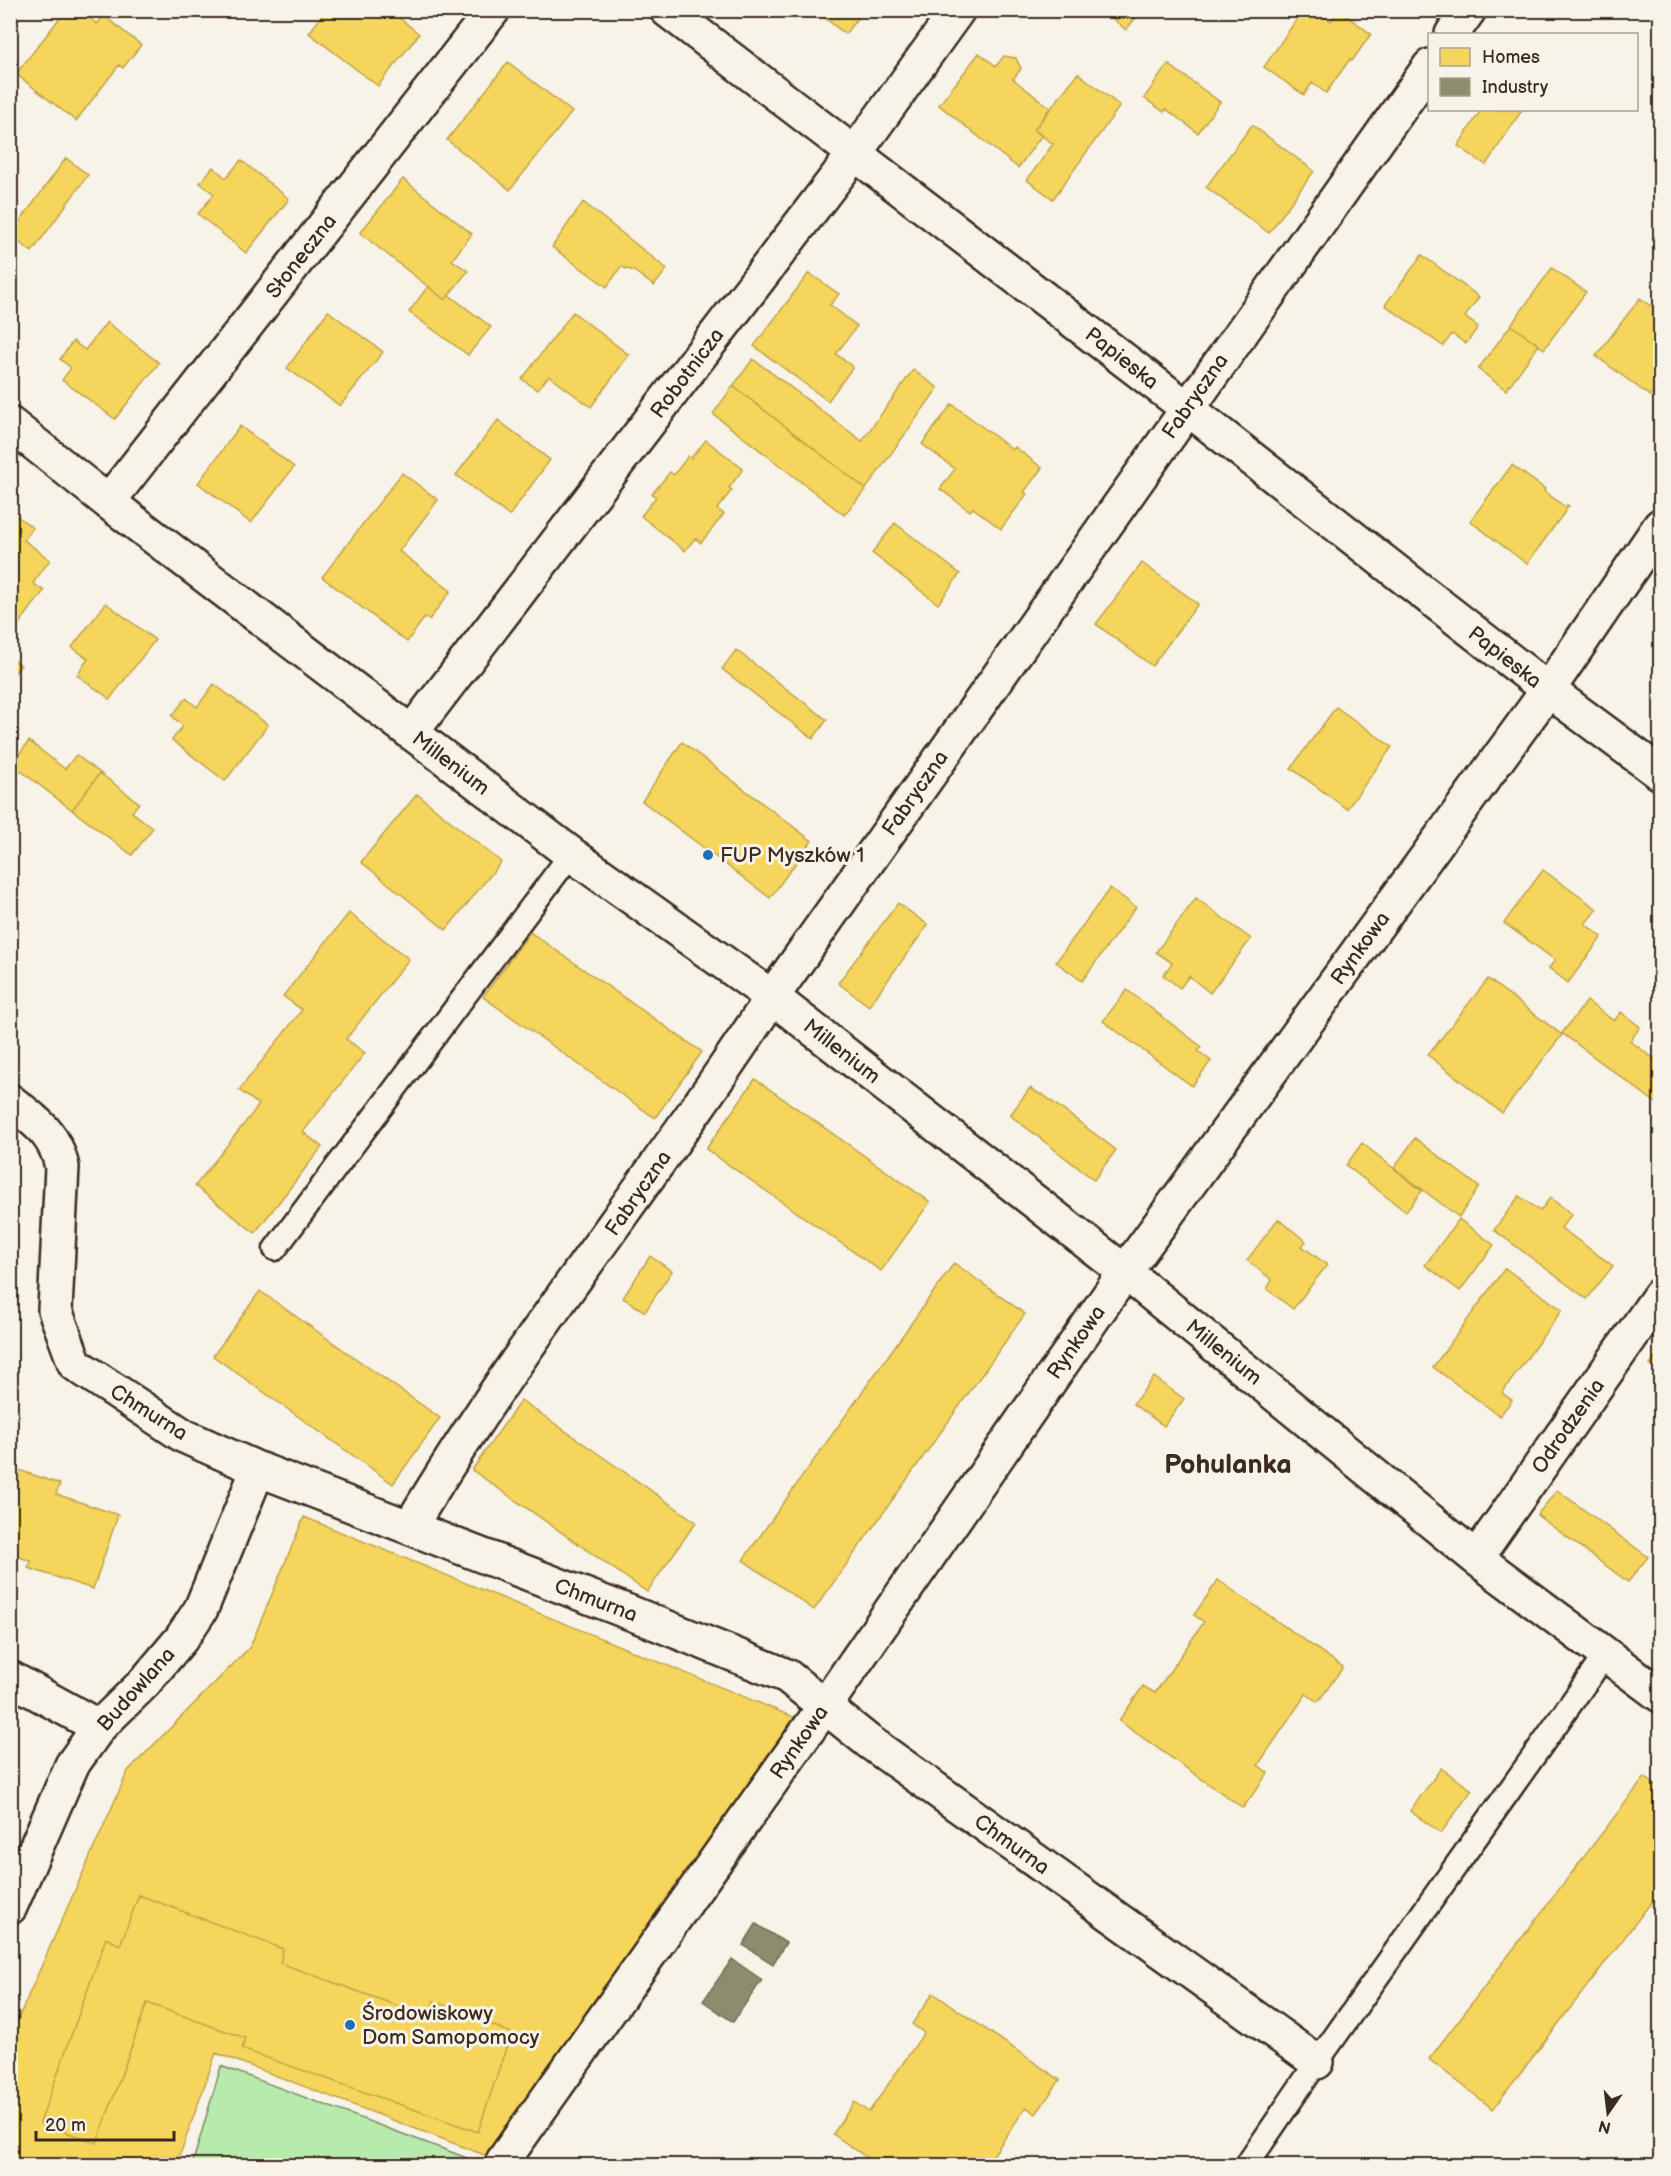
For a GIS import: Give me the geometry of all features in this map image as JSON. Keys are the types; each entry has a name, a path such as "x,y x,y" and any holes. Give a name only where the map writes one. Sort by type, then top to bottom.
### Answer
{"street":[{"name":"Słoneczna","path":"108,502 493,10"},
{"name":"Papieska","path":"667,10 1187,408 1548,690 1660,773"},
{"name":"Robotnicza","path":"411,733 855,153 958,10"},
{"path":"1453,33 1469,10"},
{"name":"Fabryczna","path":"410,1527 432,1489 516,1363 679,1135 772,997 1428,69"},
{"name":"Millenium","path":"10,424 108,502 571,854 772,997 1125,1272 1476,1558 1660,1695"},
{"name":"Rynkowa","path":"502,2166 503,2161 825,1706 1125,1272 1548,690 1660,526"},
{"name":"Chmurna","path":"10,1101 37,1122 51,1137 58,1150 62,1167 55,1310 75,1364 184,1436 258,1469 787,1676 878,1748 1317,2062"},
{"name":"Odrodzenia","path":"1476,1558 1660,1295"},
{"name":"Budowlana","path":"10,1908 72,1765 99,1727 144,1683 181,1639 201,1609 258,1469"},
{"path":"10,1678 99,1727"}],"lane":[{"path":"275,1249 571,854"},
{"path":"1246,2166 1606,1654"}],"green space":[{"path":"221,2066 467,2158 477,2165 192,2165"}],"building: Homes":[{"path":"66,10 79,10 97,24 104,16 141,45 123,68 119,65 76,121 16,74"},
{"path":"326,10 395,10 396,15 419,34 378,86 309,33"},
{"path":"815,10 864,10 845,34"},
{"path":"1103,10 1142,10 1126,30"},
{"path":"1303,10 1315,10 1331,21 1339,10 1371,34 1326,93 1312,83 1304,95 1264,67"},
{"path":"979,53 996,66 1004,56 1016,58 1021,69 1013,79 1050,108 1034,130 1042,135 1018,168 939,105"},
{"path":"508,62 572,112 510,190 447,140"},
{"path":"1168,64 1220,102 1198,133 1166,109 1164,112 1144,98"},
{"path":"1078,73 1120,106 1053,199 1027,180 1053,144 1034,130"},
{"path":"1480,111 1521,111 1486,165 1458,146"},
{"path":"1252,125 1314,171 1269,233 1206,187"},
{"path":"66,158 88,175 32,252 10,235"},
{"path":"241,160 289,199 246,253 198,214 214,194 200,183 213,167 226,178"},
{"path":"403,179 472,234 452,260 468,271 445,300 360,233"},
{"path":"583,202 667,269 654,286 634,271 621,267 607,287 552,247"},
{"path":"1422,255 1479,297 1465,317 1478,327 1466,344 1452,334 1443,346 1385,305"},
{"path":"1552,268 1586,292 1544,349 1511,325"},
{"path":"809,273 839,294 830,305 857,326 836,354 853,367 828,401 754,346"},
{"path":"428,286 445,300 449,295 491,327 468,355 409,312"},
{"path":"1640,298 1660,313 1660,381 1650,396 1596,356"},
{"path":"328,311 383,352 340,406 287,368"},
{"path":"573,312 629,355 591,407 549,376 537,390 522,379"},
{"path":"107,322 159,363 115,419 62,380 71,368 60,359 73,341 85,350"},
{"path":"1511,325 1539,345 1506,390 1478,369"},
{"path":"753,359 862,441 913,370 938,388 866,489 733,386"},
{"path":"733,386 866,489 844,515 713,414"},
{"path":"952,404 1013,450 1015,447 1042,468 1024,492 1027,494 1001,529 973,508 970,511 940,489 955,469 922,444"},
{"path":"498,420 550,460 509,516 456,475"},
{"path":"240,426 294,467 251,523 198,483"},
{"path":"706,440 743,469 729,488 732,490 717,509 724,514 701,543 695,538 685,551 641,516 656,497 652,494 670,472 674,475 688,456 691,458"},
{"path":"1512,465 1565,507 1569,506 1527,564 1470,521"},
{"path":"402,473 438,500 399,551 451,591 429,620 425,617 407,642 322,577"},
{"path":"10,511 33,528 24,540 50,560 33,583 44,591 12,633"},
{"path":"895,523 960,574 938,604 872,553"},
{"path":"1142,563 1198,604 1152,666 1096,624"},
{"path":"106,603 155,640 110,699 77,675 88,659 72,647"},
{"path":"736,650 827,720 813,739 722,669"},
{"path":"10,658 21,665 10,679"},
{"path":"214,684 268,725 225,781 172,740 183,726 172,716 186,698 197,707"},
{"path":"1336,707 1392,747 1347,809 1291,768"},
{"path":"29,741 65,769 76,755 100,773 72,810 12,764"},
{"path":"682,742 812,841 770,898 642,801"},
{"path":"100,773 139,803 132,812 153,828 132,855 72,810"},
{"path":"417,794 501,862 446,930 361,862"},
{"path":"1543,870 1597,909 1585,924 1602,937 1568,983 1549,968 1555,960 1504,923"},
{"path":"1110,888 1136,907 1082,981 1056,962"},
{"path":"1196,898 1251,939 1210,993 1189,976 1180,988 1163,975 1172,963 1156,952"},
{"path":"898,903 928,925 869,1006 838,983"},
{"path":"349,913 409,959 346,1039 365,1053 303,1132 322,1147 255,1233 195,1186 259,1105 239,1090 302,1010 283,996"},
{"path":"530,932 702,1052 655,1118 483,997"},
{"path":"1488,979 1562,1035 1502,1113 1428,1055"},
{"path":"1127,990 1202,1047 1198,1051 1211,1061 1192,1086 1103,1021"},
{"path":"1587,1001 1614,1021 1621,1012 1640,1027 1630,1041 1660,1063 1660,1098 1656,1103 1562,1033"},
{"path":"755,1079 930,1202 881,1271 706,1149"},
{"path":"1030,1088 1042,1094 1116,1150 1094,1180 1010,1115"},
{"path":"1415,1138 1479,1187 1459,1217 1394,1168"},
{"path":"1362,1143 1422,1191 1406,1212 1346,1165"},
{"path":"1519,1196 1540,1211 1550,1198 1572,1214 1561,1228 1613,1266 1587,1299 1494,1230"},
{"path":"1278,1219 1306,1241 1302,1246 1327,1265 1293,1309 1267,1289 1272,1280 1247,1260"},
{"path":"1459,1219 1494,1245 1460,1291 1425,1265"},
{"path":"650,1256 672,1271 645,1312 623,1298"},
{"path":"954,1263 1025,1314 814,1610 743,1560"},
{"path":"1505,1268 1562,1310 1502,1393 1512,1400 1500,1416 1433,1367"},
{"path":"260,1291 440,1418 393,1484 213,1356"},
{"path":"1660,1351 1660,1372 1650,1365"},
{"path":"1154,1377 1184,1399 1164,1426 1133,1404"},
{"path":"521,1400 696,1522 647,1592 472,1470"},
{"path":"10,1467 60,1484 56,1494 118,1515 93,1589 28,1568 31,1561 10,1554"},
{"path":"1557,1490 1648,1557 1628,1582 1537,1515"},
{"path":"304,1517 796,1718 490,2157 216,2053 176,2166 24,2166 10,2161 10,2037 128,1771 250,1647"},
{"path":"1218,1580 1343,1667 1318,1702 1306,1694 1258,1765 1268,1773 1243,1808 1119,1721 1143,1686 1155,1693 1204,1622 1194,1615"},
{"path":"1441,1768 1472,1790 1441,1833 1410,1811"},
{"path":"1645,1777 1660,1789 1660,1891 1493,2109 1429,2059"},
{"name":"Środowiskowy Dom Samopomocy","path":"139,1895 283,1949 280,1963 428,2017 434,2001 511,2033 478,2132 242,2049 245,2038 147,2003 97,2143 40,2123 106,1938 120,1945"},
{"path":"933,1993 1060,2080 1036,2114 1026,2107 986,2166 879,2166 833,2134 854,2102 869,2112 924,2033 912,2024"}],"building: Industry":[{"path":"756,1924 786,1943 773,1964 743,1945"},
{"path":"732,1959 762,1980 733,2022 703,2001"}],"place":[{"name":"FUP Myszków 1","path":"708,855"},
{"name":"Środowiskowy Dom Samopomocy","path":"350,2025"}],"district":[{"name":"Pohulanka","path":"1228,1464"}]}
